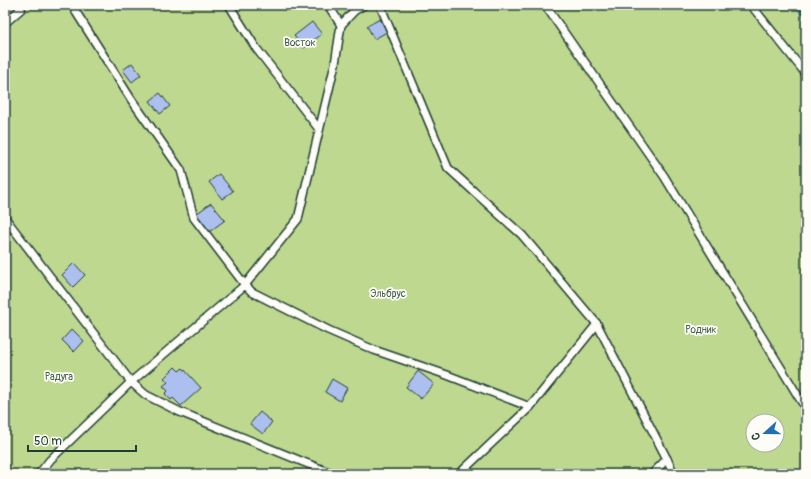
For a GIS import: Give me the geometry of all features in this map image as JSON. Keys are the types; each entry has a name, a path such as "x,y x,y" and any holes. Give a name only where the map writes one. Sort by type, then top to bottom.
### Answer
{"lane":[{"path":"5,23 21,9 18,5"},
{"path":"74,5 76,12 131,99 181,170 194,218 252,292 328,330 374,350 447,375 530,407"},
{"path":"229,5 256,48 319,129"},
{"path":"328,5 341,25"},
{"path":"39,474 50,460 131,382 245,285 298,219 335,64 341,25 354,11 364,5"},
{"path":"380,5 448,168 522,235 597,324 668,459 674,474"},
{"path":"545,5 664,176 806,409"},
{"path":"751,5 806,74"},
{"path":"5,218 131,382 146,396 180,412 333,474"},
{"path":"459,474 530,407 597,324"},
{"path":"652,474 668,459"}],"green space":[{"name":"Эльбрус","path":"5,5 806,5 806,474 5,474"}],"building":[{"path":"380,19 387,32 374,39 367,26"},
{"path":"312,22 322,34 304,48 294,36"},
{"path":"132,63 141,75 132,82 123,70"},
{"path":"160,93 170,106 160,114 150,101"},
{"path":"219,174 233,191 222,199 209,182"},
{"path":"211,203 225,220 209,232 196,214"},
{"path":"74,263 85,275 73,287 62,275"},
{"path":"72,329 84,341 74,352 62,340"},
{"path":"175,367 179,371 183,368 201,388 181,406 173,398 171,400 165,394 168,391 163,386 168,382 164,378"},
{"path":"418,371 434,384 421,399 406,387"},
{"path":"332,379 347,388 340,401 325,392"},
{"path":"260,412 272,422 263,434 250,424"}],"waterway":[{"path":"798,5 806,22"}],"park label":[{"name":"Восток","path":"300,43"},
{"name":"Родник","path":"701,330"},
{"name":"Радуга","path":"59,377"}]}
